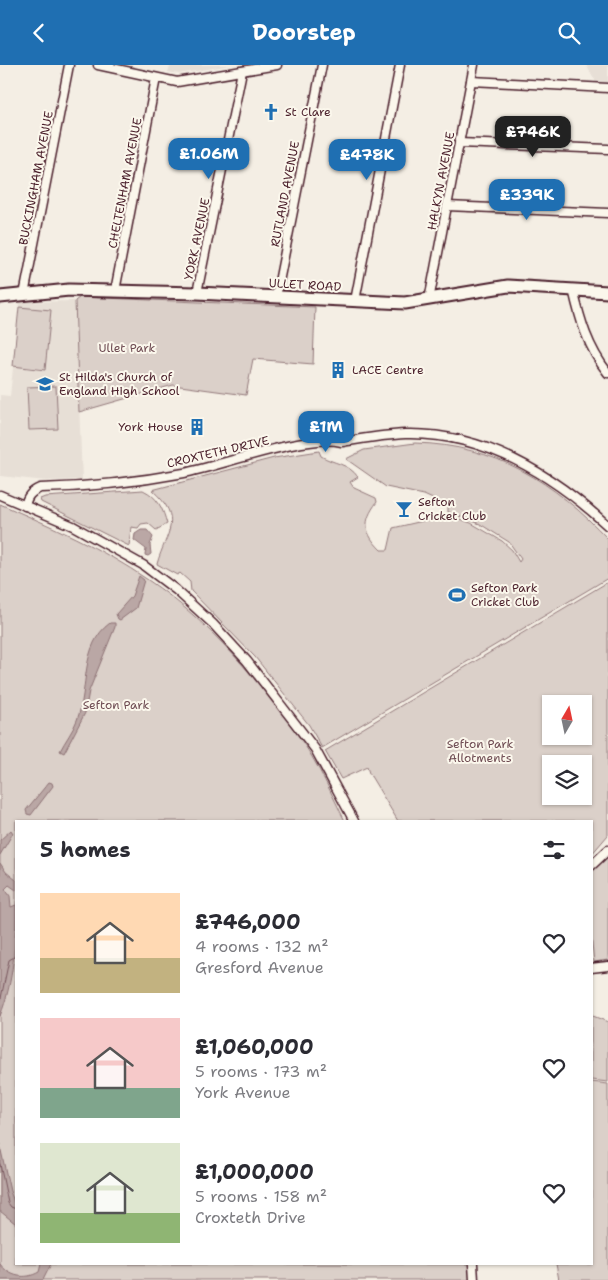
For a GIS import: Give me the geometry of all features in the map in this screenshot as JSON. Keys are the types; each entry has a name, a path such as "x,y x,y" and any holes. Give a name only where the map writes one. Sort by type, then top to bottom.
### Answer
{"main road":[{"name":"ULLET ROAD","path":"0,297 69,290 198,293 405,303 508,286 608,291"}],"street":[{"name":"BUCKINGHAM AVENUE","path":"24,295 69,65"},
{"path":"98,65 177,82 277,65"},
{"name":"RUTLAND AVENUE","path":"276,297 322,65"},
{"path":"356,301 400,65"},
{"name":"HALKYN AVENUE","path":"429,300 474,65"},
{"name":"YORK AVENUE","path":"198,293 242,71"},
{"name":"CHELTENHAM AVENUE","path":"115,291 156,78"},
{"path":"471,81 608,88"},
{"path":"459,143 608,149"},
{"path":"447,206 608,213"},
{"path":"573,289 580,321 588,341 597,359 608,373"},
{"name":"CROXTETH DRIVE","path":"25,506 27,499 33,491 40,487 127,482 186,473 309,443 333,440 341,443 407,434 466,441 512,457 548,477 608,526"},
{"path":"0,495 73,526 143,565 176,590 213,624 248,661 315,749 353,820"},
{"path":"593,864 608,850"},
{"path":"593,968 608,966"},
{"path":"473,1265 474,1280"}],"shaded area":[{"path":"171,65 230,65 179,74 168,72"},
{"path":"586,65 608,65 608,89 595,84 595,80"},
{"name":"St Hilda's Church of England High School","path":"75,301 82,480 46,481 0,476 0,395 10,396 20,302"}],"green space":[{"name":"Ullet Park","path":"80,297 315,307 313,364 253,359 246,395 173,385 79,412 75,301"},
{"path":"19,307 51,310 45,370 13,366"},
{"path":"56,386 58,429 29,430 27,387"},
{"path":"415,443 444,445 472,451 522,470 545,484 588,519 608,539 608,578 322,748 309,725 255,657 191,591 190,582 180,573 177,575 157,564 168,534 170,518 168,509 152,490 274,458 319,451 321,456 326,459 345,466 354,472 358,477 350,482 354,488 376,498 377,502 367,521 367,527 371,538 381,550 388,550 393,528 448,515 471,523 502,541 512,550 519,562 521,559 509,542 480,524 448,512 448,506 424,495 386,487 346,459 364,450"},
{"path":"143,490 153,496 159,504 167,524 156,530 148,523 141,524 138,528 131,527 129,546 41,502 40,499 45,497"},
{"name":"Sefton Park","path":"0,504 57,529 131,568 192,614 232,653 269,696 314,760 344,820 15,820 15,1265 471,1265 471,1280 0,1280"},
{"name":"Sefton Park Allotments","path":"608,582 608,835 593,853 593,820 397,820 367,767 341,779 325,751"},
{"path":"608,850 608,960 594,962 593,953 593,864"},
{"path":"593,1016 608,1022 608,1082 593,1080"},
{"path":"593,1082 608,1084 608,1280 559,1280 556,1265 593,1265"}],"water":[{"path":"141,530 147,530 153,537 150,545 151,554 148,556 145,555 146,549 134,540 135,534"},
{"path":"139,576 144,580 136,608 120,620 116,614 132,596"},
{"path":"110,623 115,623 115,627 89,691 85,713 64,753 60,751 75,724 81,708 87,668 94,643 100,632"},
{"path":"49,782 53,786 31,815 27,814 26,810"},
{"path":"11,830 13,833 0,855 0,840"},
{"path":"0,863 6,872 15,879 15,889 9,885 5,889 10,896 11,907 15,905 15,933 11,975 0,1016"},
{"path":"0,1146 10,1191 15,1204 15,1223 0,1211"},
{"path":"0,1264 8,1272 18,1276 34,1274 39,1272 41,1265 50,1265 43,1280 0,1280"}],"place":[{"name":"St Clare","path":"271,112"},
{"name":"LACE Centre","path":"338,370"},
{"name":"St Hilda's Church of England High School","path":"45,384"},
{"name":"York House","path":"197,427"},
{"name":"Sefton Cricket Club","path":"404,509"},
{"name":"Sefton Park Cricket Club","path":"457,595"}]}
